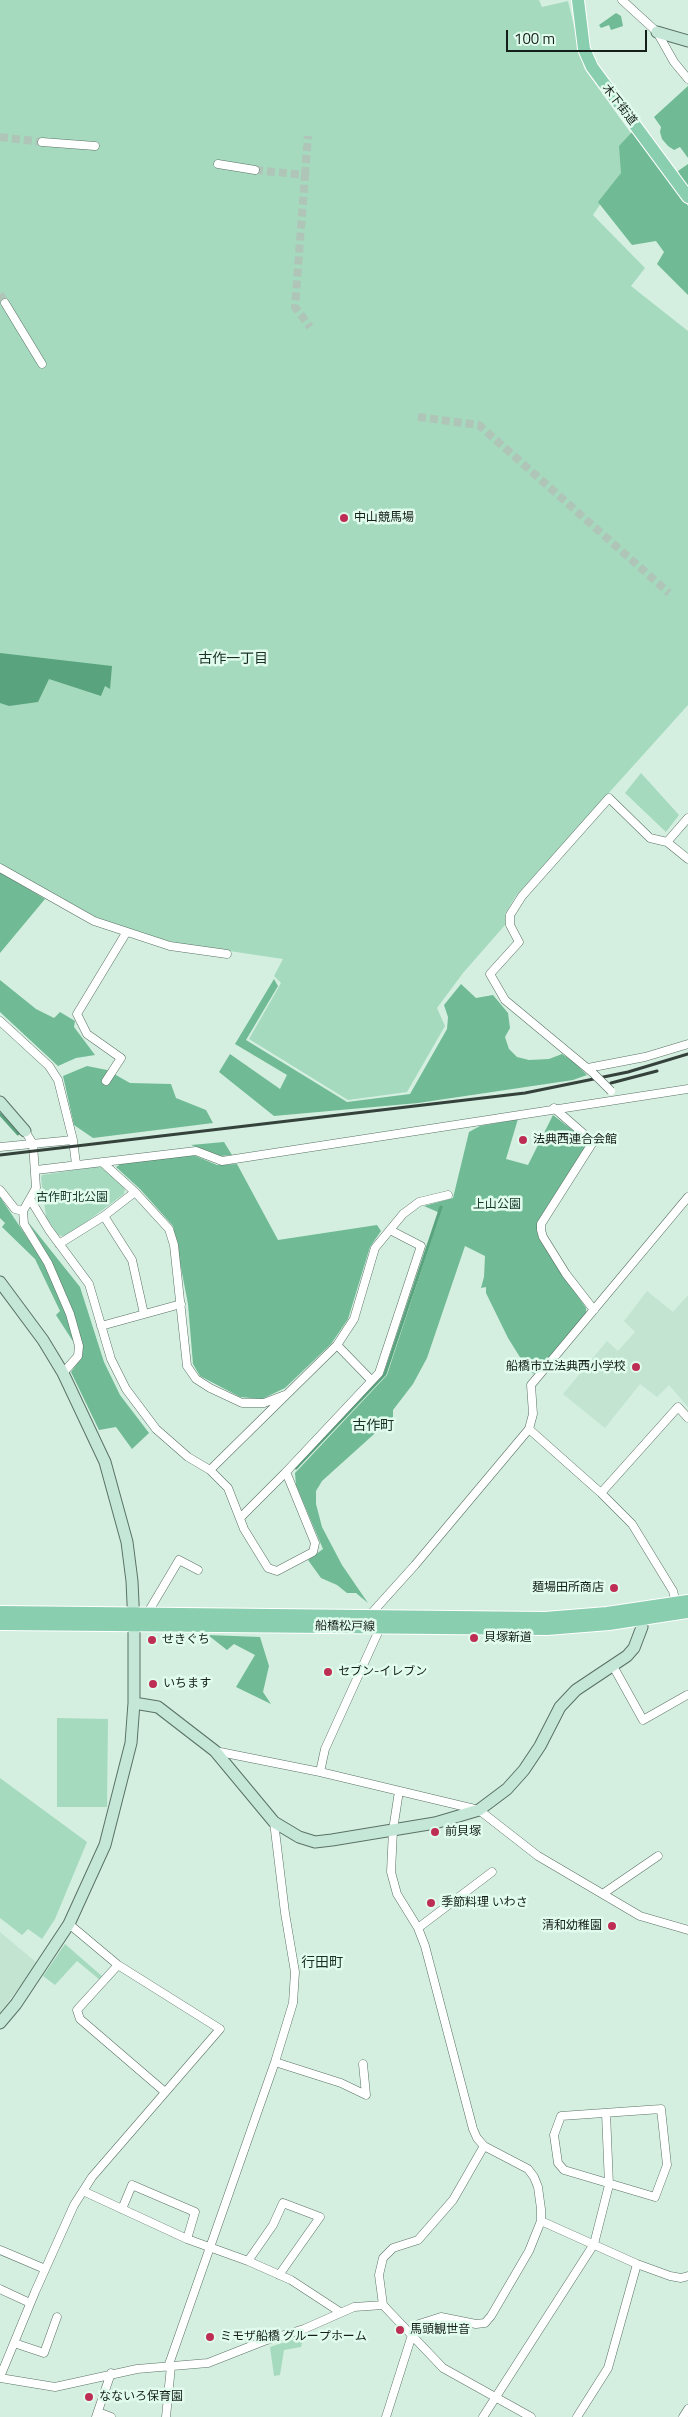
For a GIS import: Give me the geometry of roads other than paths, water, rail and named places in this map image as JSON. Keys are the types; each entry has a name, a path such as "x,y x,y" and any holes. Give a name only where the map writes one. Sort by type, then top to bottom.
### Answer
{"main road":[{"name":"木下街道","path":"578,0 584,49 592,67 688,197"},
{"name":"船橋松戸線","path":"0,1612 380,1628 547,1629 641,1614 682,1602"},
{"name":"船橋松戸線","path":"0,1624 138,1618 369,1616 545,1618 688,1612"}],"street":[{"path":"622,0 657,32 674,62 688,79"},
{"path":"657,32 688,41"},
{"path":"42,142 95,146"},
{"path":"218,164 255,170"},
{"path":"5,303 42,364"},
{"path":"619,1099 590,1070 504,1000 490,974 519,942 510,925 510,915 522,896 609,798 650,838 667,842 688,859"},
{"path":"667,842 688,818"},
{"path":"0,868 94,922 170,946 227,954"},
{"path":"106,1081 120,1058 87,1034 77,1014 126,933"},
{"path":"0,1021 48,1066 58,1080 73,1140 76,1164"},
{"path":"590,1070 645,1057 688,1044"},
{"path":"36,1170 196,1151 222,1161 554,1108 688,1089"},
{"path":"0,1102 25,1131 33,1144 36,1188 23,1211 24,1224 48,1263 70,1314 80,1346 78,1356 63,1373"},
{"path":"554,1108 593,1142 541,1224 542,1237 566,1274 594,1310"},
{"path":"0,1147 73,1140"},
{"path":"102,1162 169,1229 174,1245 187,1366 196,1379 210,1388 242,1403 264,1403 287,1395"},
{"path":"0,1190 15,1209 23,1211"},
{"path":"59,1244 104,1216 134,1192"},
{"path":"210,1470 337,1345 354,1319 376,1248 402,1214 419,1202 448,1195"},
{"path":"369,1616 415,1565 529,1429 533,1414 531,1385 688,1197"},
{"path":"30,1199 59,1244 89,1284 111,1359 126,1389 156,1429 188,1457 210,1470 228,1488 244,1529 268,1568 277,1571 313,1552 315,1543 286,1472"},
{"path":"104,1216 132,1260 144,1314"},
{"path":"240,1518 379,1373 421,1246 390,1230"},
{"path":"0,1282 43,1340 63,1373 98,1444 119,1507 130,1559 138,1618 131,1743 105,1845 69,1924 16,2004 0,2023"},
{"path":"101,1326 181,1304"},
{"path":"337,1345 371,1380"},
{"path":"601,1493 678,1407 688,1418"},
{"path":"529,1429 601,1493 632,1524 673,1591 682,1602"},
{"path":"138,1618 179,1560 198,1570"},
{"path":"134,1704 158,1707 215,1751 274,1822 299,1837 315,1842 393,1830 452,1819 479,1810 507,1789 524,1770 540,1746 553,1717 567,1699 576,1690 613,1666 634,1648 642,1627 641,1614"},
{"path":"320,1772 325,1749 380,1628"},
{"path":"613,1666 644,1720 687,1695"},
{"path":"215,1751 320,1772 479,1810 538,1856 604,1893 640,1916 688,1930"},
{"path":"386,2417 412,2335 419,2324 441,2317 466,2323 485,2322 506,2294 529,2251 541,2220 540,2197 534,2177 517,2162 484,2146 477,2138 473,2129 425,1946 418,1928 398,1894 392,1872 393,1830 400,1791"},
{"path":"166,2417 170,2366 275,2062 293,2003 295,1972 285,1913 274,1822"},
{"path":"604,1893 658,1856"},
{"path":"418,1928 492,1872"},
{"path":"69,1924 118,1965 220,2028 92,2177 74,2205 0,2377 55,2387 111,2373 208,2363 264,2341 304,2329 354,2307 384,2305"},
{"path":"118,1965 77,2010 80,2019 164,2092"},
{"path":"275,2062 341,2083 366,2095 363,2064"},
{"path":"661,2109 667,2165 655,2197 609,2185 564,2170 558,2163 554,2135 561,2116 661,2109"},
{"path":"483,2417 594,2244 609,2185 606,2113"},
{"path":"484,2146 453,2200 418,2240 393,2248 383,2258 379,2275 384,2305 443,2368 531,2417"},
{"path":"122,2209 132,2185 195,2212 187,2239"},
{"path":"83,2191 187,2239 248,2261 292,2280 340,2312"},
{"path":"248,2261 273,2225 283,2203 320,2217 279,2275"},
{"path":"541,2220 636,2264 670,2276 681,2278 688,2276"},
{"path":"0,2250 45,2269"},
{"path":"577,2417 608,2368 636,2264"},
{"path":"0,2289 30,2304"},
{"path":"14,2343 44,2353 57,2317"},
{"path":"111,2373 97,2415 111,2417"},
{"path":"683,2417 688,2409"}],"waterway":[{"path":"0,1114 18,1134"},
{"path":"296,1468 385,1374 441,1207"}],"tunnel":[{"path":"305,175 308,136"},
{"path":"0,137 42,142"},
{"path":"255,170 305,175 295,307 310,327"},
{"path":"0,294 5,303"},
{"path":"418,417 479,425 669,593"}],"railway":[{"path":"0,1155 525,1093 628,1072 688,1054"},
{"path":"611,1083 657,1071"}],"place":[{"name":"中山競馬場","path":"344,518"},
{"name":"法典西連合会館","path":"523,1140"},
{"name":"船橋市立法典西小学校","path":"636,1367"},
{"name":"麺場田所商店","path":"614,1588"},
{"name":"貝塚新道","path":"474,1638"},
{"name":"せきぐち","path":"152,1640"},
{"name":"セブン-イレブン","path":"328,1672"},
{"name":"いちます","path":"153,1684"},
{"name":"前貝塚","path":"435,1832"},
{"name":"季節料理 いわさ","path":"431,1903"},
{"name":"清和幼稚園","path":"612,1926"},
{"name":"馬頭観世音","path":"400,2330"},
{"name":"ミモザ船橋 グループホーム","path":"210,2337"},
{"name":"なないろ保育園","path":"89,2397"}],"district":[{"name":"古作一丁目","path":"233,660"},
{"name":"古作町","path":"373,1427"},
{"name":"行田町","path":"322,1964"}],"park label":[{"name":"古作町北公園","path":"72,1198"},
{"name":"上山公園","path":"497,1205"}]}
